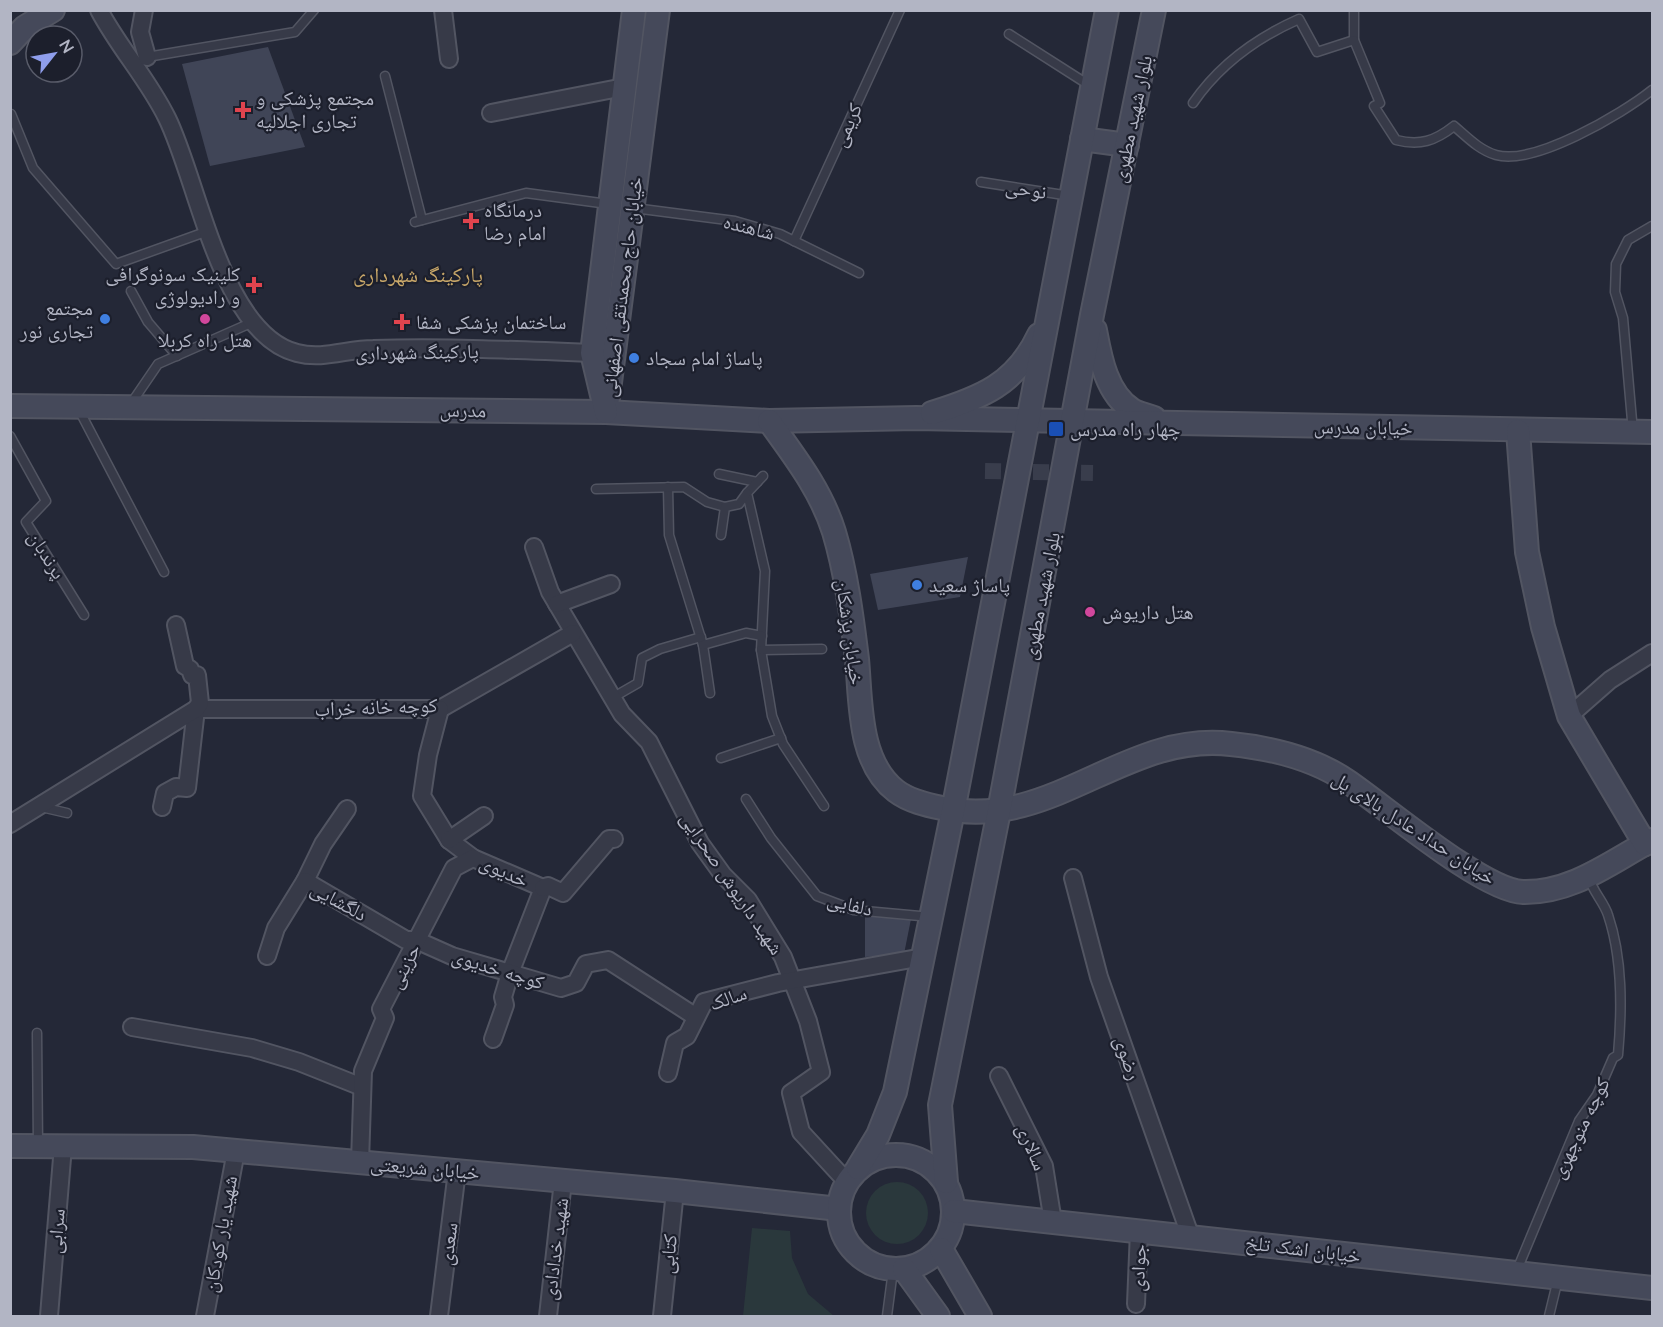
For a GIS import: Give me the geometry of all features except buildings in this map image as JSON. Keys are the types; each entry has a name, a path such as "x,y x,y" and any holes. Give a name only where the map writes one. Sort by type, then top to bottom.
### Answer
{"main road":[{"path":"10,43 25,27 53,10"},
{"name":"خیابان حاج محمدتقی اصفهانی","path":"606,412 592,353 634,10"},
{"name":"خیابان حاج محمدتقی اصفهانی","path":"606,412 658,10"},
{"path":"853,1175 876,1158 895,1154 915,1157 933,1167 946,1182 954,1211 950,1231 941,1249 930,1259 899,1269 876,1266 854,1250 841,1227 838,1209 853,1175 878,1135 895,1092 953,811 1107,10"},
{"name":"بلوار شهید مطهری","path":"946,1182 940,1105 999,811 1074,421 1092,315 1154,10"},
{"path":"1082,139 1127,144"},
{"path":"1092,315 1101,363 1114,392 1132,410 1167,422"},
{"path":"916,418 993,391 1012,376 1033,348 1047,320"},
{"name":"مدرس","path":"10,406 606,412 769,421 916,418 1028,420"},
{"name":"خیابان مدرس","path":"1028,420 1643,432"},
{"name":"خیابان پزشکان","path":"769,421 815,486 834,532 856,658 862,725 868,749 896,791 923,804 953,811 999,811"},
{"path":"1518,431 1527,552 1543,627 1569,716 1649,842"},
{"name":"خیابان حداد عادل بالای پل","path":"999,811 1038,803 1153,751 1200,741 1233,744 1296,756 1345,779 1411,830 1490,881 1521,892 1588,878 1649,842"},
{"name":"خیابان شریعتی","path":"10,1146 193,1147 675,1191 838,1209"},
{"name":"خیابان اشک تلخ","path":"954,1211 1190,1235 1653,1288"},
{"path":"941,1249 980,1317"},
{"path":"899,1269 938,1317"}],"street":[{"name":"پارکینگ شهرداری","path":"99,10 112,36 143,75 168,120 208,231 238,303 253,322 283,348 315,356 371,348 592,353"},
{"path":"144,10 140,32 147,57"},
{"path":"443,10 449,59"},
{"path":"491,113 624,87"},
{"name":"شهید داریوش صحرایی","path":"534,547 550,592 622,714 649,742 700,843 723,875 748,900 779,949 794,981 808,1021 821,1072 791,1093 801,1132 853,1175"},
{"path":"557,604 611,584"},
{"path":"10,824 196,709 200,703 197,675 192,675 190,669 185,666 176,625"},
{"name":"کوچه خانه خراب","path":"196,709 440,709 573,633"},
{"path":"1569,716 1610,680 1653,653"},
{"path":"162,807 165,794 176,787 187,788 196,709"},
{"name":"خدیوی","path":"440,709 428,755 422,796 449,840 473,858 543,888 510,973 503,997 506,1005 493,1039"},
{"path":"305,881 324,844 347,809"},
{"path":"449,840 484,816"},
{"path":"543,888 548,886 563,893 609,839 614,839"},
{"name":"حزینی","path":"360,1162 363,1071 385,1018 381,1010 454,868 473,858"},
{"name":"رضوی","path":"1073,878 1099,977 1190,1235"},
{"name":"دلگشایی","path":"267,956 276,928 305,881 406,940 416,940"},
{"name":"کوچه خدیوی","path":"416,940 452,957 561,988 576,983 586,963 608,960 696,1017"},
{"name":"سالک","path":"668,1073 675,1043 687,1036 704,1002 794,981 923,957"},
{"path":"132,1027 252,1048 299,1062 362,1087"},
{"name":"سالاری","path":"999,1076 1044,1166 1053,1222"},
{"name":"سرابی","path":"49,1317 63,1146"},
{"name":"شهید یار کودکان","path":"205,1317 236,1151"},
{"name":"سعدی","path":"439,1317 457,1171"},
{"name":"شهید خدادادی","path":"548,1317 563,1181"},
{"name":"کتابی","path":"662,1317 675,1191"},
{"name":"جوادی","path":"1136,1304 1139,1231"}],"lane":[{"path":"147,57 295,32 314,10"},
{"name":"کریمی","path":"794,241 900,10"},
{"path":"1354,10 1354,40 1380,103 1374,106 1396,140 1420,144 1438,138 1454,126 1475,145 1497,156 1526,153 1559,145 1653,90"},
{"path":"1193,103 1229,60 1273,31 1299,19 1317,52 1354,40"},
{"path":"1009,34 1092,87"},
{"path":"385,76 418,221 526,193 609,204"},
{"path":"10,114 33,168 116,264 208,231"},
{"name":"نوحی","path":"981,182 1070,196"},
{"name":"شاهنده","path":"632,208 735,221 794,241 859,273"},
{"path":"1643,432 1623,318 1616,292 1616,264 1628,240 1653,225"},
{"path":"131,291 148,322 177,356"},
{"path":"129,407 158,364 253,322"},
{"path":"77,407 164,572"},
{"name":"پرندبان","path":"10,436 46,501 26,522 84,615"},
{"path":"596,489 684,488 708,502 725,507 739,504 760,479 719,474"},
{"path":"668,487 669,535 702,641 710,693"},
{"path":"747,494 765,572 761,650 772,716 781,738 824,806"},
{"path":"720,535 725,507"},
{"path":"612,698 638,683 642,658 660,649 746,633 762,636"},
{"path":"761,650 822,649"},
{"path":"721,758 781,738"},
{"name":"دلفایی","path":"746,800 771,838 818,896 854,910 932,917"},
{"path":"38,807 67,813"},
{"name":"کوچه منوچهری","path":"1516,1273 1579,1121 1596,1095 1613,1058 1618,1056 1622,1015 1612,931 1607,912 1593,892 1588,878"},
{"path":"37,1033 38,1146"},
{"path":"887,1317 899,1269"},
{"path":"1549,1317 1558,1278"}],"shaded area":[{"path":"897,1182 909,1184 919,1191 926,1201 928,1213 926,1225 919,1235 909,1242 897,1244 885,1242 875,1235 868,1225 866,1213 868,1201 875,1191 885,1184"},
{"path":"752,1228 790,1231 792,1258 808,1294 834,1316 743,1316"}],"tunnel":[{"path":"985,471 1093,473"}],"place":[{"name":"مجتمع پزشکی و تجاری اجلالیه","path":"243,110"},
{"name":"درمانگاه امام رضا","path":"471,221"},
{"name":"کلینیک سونوگرافی و رادیولوژی","path":"254,285"},
{"name":"مجتمع تجاری نور","path":"105,319"},
{"name":"هتل راه کربلا","path":"205,319"},
{"name":"ساختمان پزشکی شفا","path":"402,322"},
{"name":"پاساژ امام سجاد","path":"634,358"},
{"name":"چهار راه مدرس","path":"1056,429"},
{"name":"پاساژ سعید","path":"917,585"},
{"name":"هتل داریوش","path":"1090,612"}],"district":[{"name":"پارکینگ شهرداری","path":"418,275"}]}
